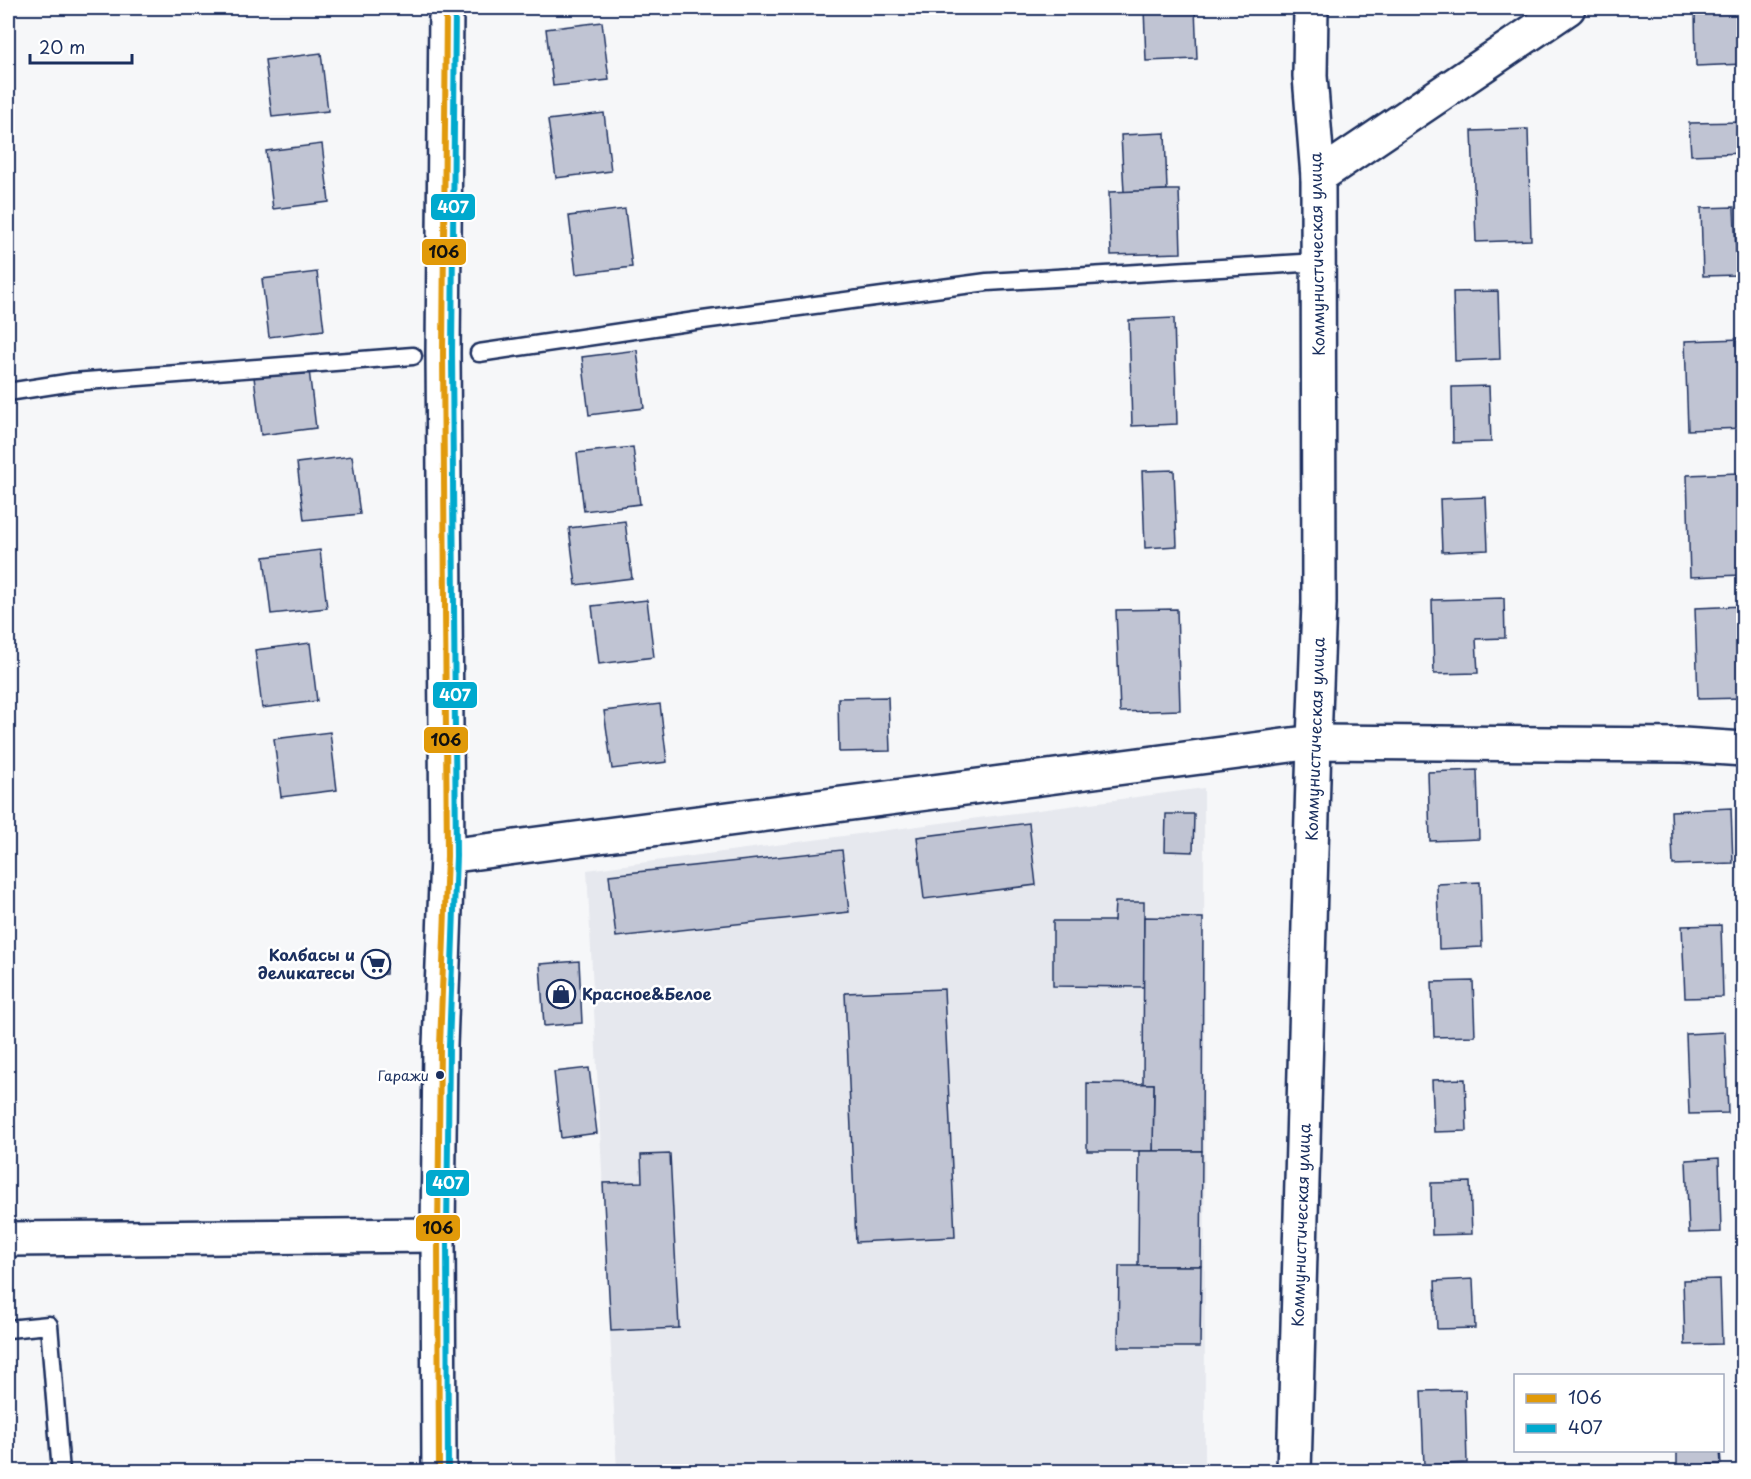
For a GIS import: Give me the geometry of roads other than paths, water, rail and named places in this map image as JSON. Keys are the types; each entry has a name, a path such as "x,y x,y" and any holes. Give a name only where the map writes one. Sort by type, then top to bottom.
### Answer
{"street":[{"path":"439,1472 438,1236 441,1011 447,856 443,365 446,8"},
{"name":"Коммунистическая улица","path":"1294,1472 1319,603 1318,177 1310,76 1311,8"},
{"path":"1318,177 1568,8"},
{"path":"447,856 1314,742 1683,745 1743,749"},
{"path":"8,1239 438,1236"}],"lane":[{"path":"479,353 987,282 1319,262"},
{"path":"8,392 73,382 413,356"},
{"path":"8,1329 49,1325 61,1472"}],"place":[{"name":"Колбасы и деликатесы","path":"376,964"},
{"name":"Красное&Белое","path":"561,994"},
{"name":"Гаражи","path":"440,1075"}]}
